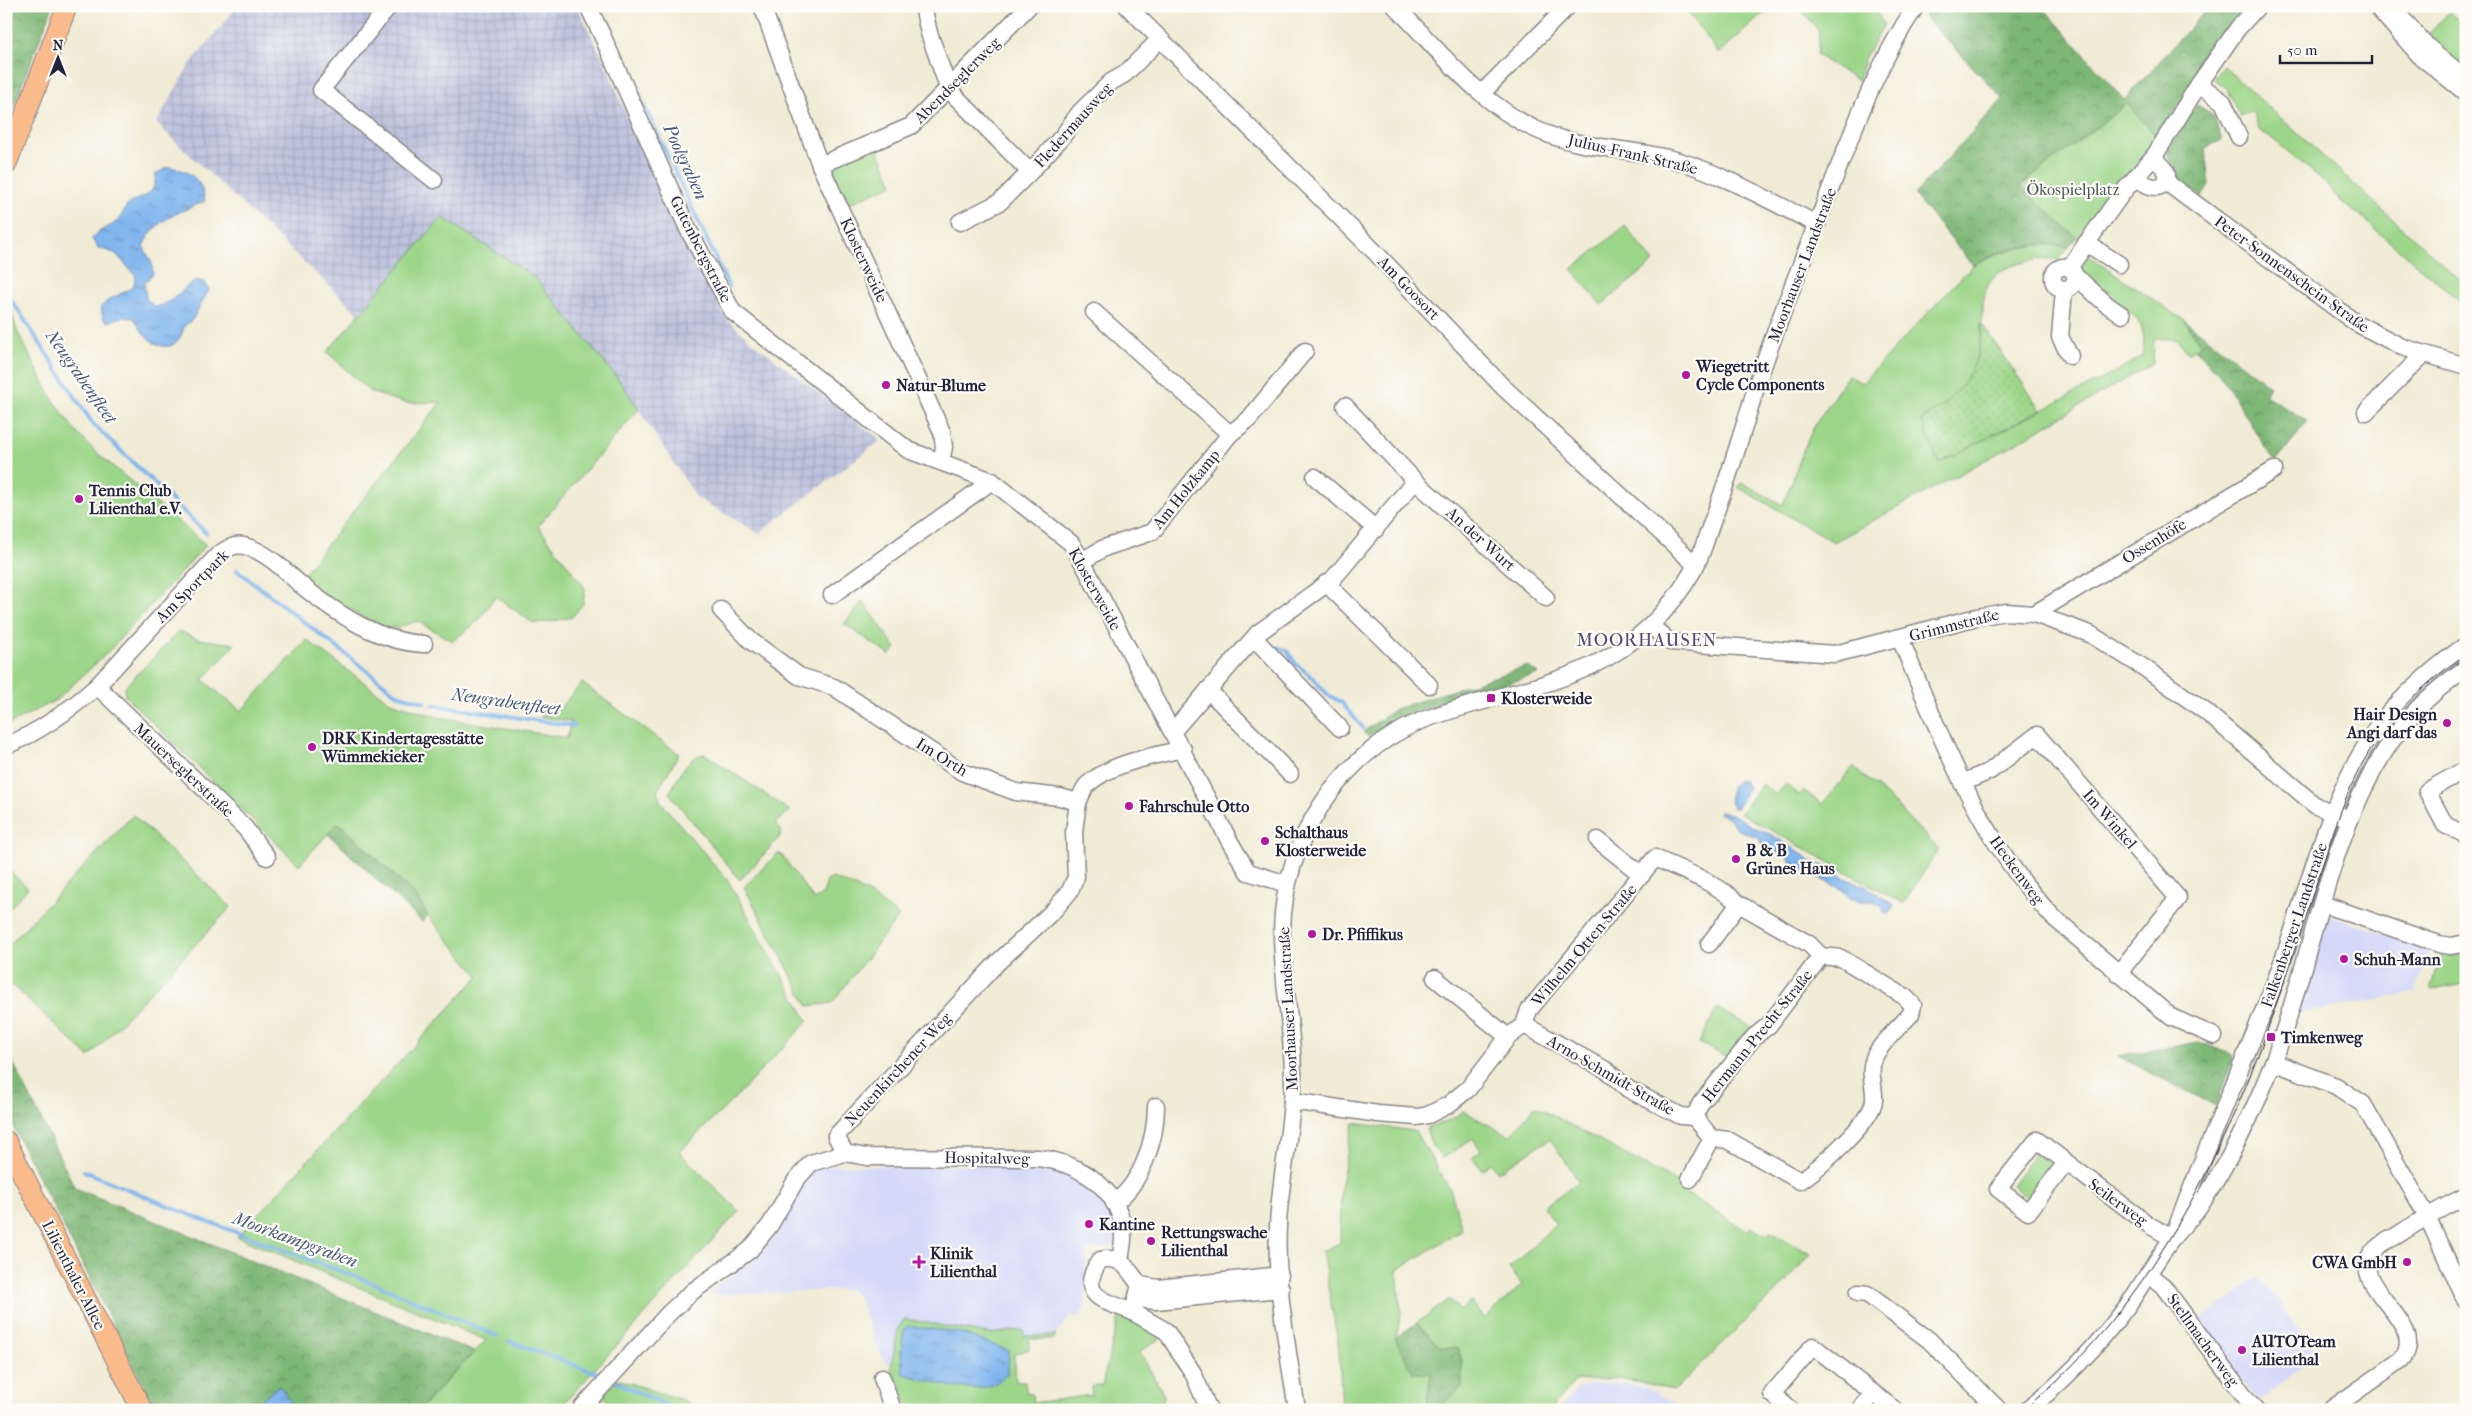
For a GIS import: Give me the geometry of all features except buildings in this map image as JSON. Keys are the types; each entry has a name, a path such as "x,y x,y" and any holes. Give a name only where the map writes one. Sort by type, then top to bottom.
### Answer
{"main road":[{"path":"6,165 67,6"},
{"name":"Lilienthaler Allee","path":"6,1140 142,1410"}],"street":[{"path":"389,6 321,90 434,180"},
{"name":"Gutenbergstraße","path":"588,6 688,229 733,312 908,450 941,462"},
{"name":"Klosterweide","path":"762,6 820,165 942,432 944,447 941,462 992,481 1071,543 1082,560 1183,749 1230,842 1248,872 1279,884 1287,884"},
{"path":"923,6 928,33 949,90"},
{"name":"Abendseglerweg","path":"820,165 911,126 949,90 1029,6"},
{"name":"Am Goosort","path":"1127,6 1373,250 1503,387 1696,565"},
{"name":"Julius-Frank-Straße","path":"1396,6 1482,93 1501,109 1535,129 1581,145 1681,162 1715,174 1817,224"},
{"path":"1482,93 1568,6"},
{"name":"Moorhauser Landstraße","path":"1297,1410 1281,1282 1278,1229 1292,1101 1291,1045 1282,946 1287,884 1303,836 1333,787 1362,757 1392,736 1422,721 1459,708 1534,686 1592,666 1625,646 1651,626 1674,601 1696,565 1730,476 1766,360 1865,101 1899,30 1916,6"},
{"path":"2070,356 2060,337 2070,279 2086,243 2124,192 2153,158 2199,84 2238,28 2258,6"},
{"path":"2376,6 2420,56 2466,93"},
{"path":"2391,6 2429,48 2466,79"},
{"name":"Fledermausweg","path":"960,222 1000,202 1062,138 1080,112 1111,82 1125,74 1160,39"},
{"path":"2199,84 2223,102 2238,137"},
{"name":"Fledermausweg","path":"949,90 1030,172"},
{"path":"2136,178 2154,187 2160,187 2166,182 2168,174 2165,168 2153,158"},
{"name":"Peter-Sonnenschein-Straße","path":"2166,182 2344,316 2384,339 2424,354 2466,366"},
{"path":"2086,243 2119,264"},
{"path":"2070,279 2080,280 2106,304 2122,315"},
{"name":"Am Holzkamp","path":"1094,312 1230,434"},
{"name":"Am Holzkamp","path":"1082,560 1104,548 1152,532 1230,434 1249,419 1305,351"},
{"path":"2366,412 2424,354"},
{"name":"An der Wurt","path":"1346,406 1415,481 1546,598"},
{"name":"Ossenhöfe","path":"2034,614 2274,470"},
{"path":"1315,477 1376,529"},
{"path":"832,595 992,481"},
{"path":"1173,732 1254,638 1326,584 1376,529 1415,481"},
{"name":"Am Sportpark","path":"6,746 44,728 97,686 217,556 234,546 250,548 272,560 321,600 370,630 403,643 424,644"},
{"path":"1326,584 1429,685"},
{"name":"Im Orth","path":"721,610 751,640 799,676 834,687 962,772 1016,792 1060,797 1078,802"},
{"name":"Grimmstraße","path":"1651,626 1670,642 1836,654 1977,617 2006,612 2034,614 2090,634 2143,667 2206,712 2316,806 2350,819"},
{"path":"1254,638 1340,728"},
{"name":"Heckenweg","path":"1900,638 1962,783 1978,815 2036,900 2052,917 2171,1017 2214,1036"},
{"name":"Falkenberger Landstraße","path":"2172,1238 2273,985 2333,814 2357,760 2384,720 2422,679 2466,645"},
{"name":"Falkenberger Landstraße","path":"2027,1410 2061,1382 2118,1318 2172,1238 2196,1211 2218,1177 2253,1109 2273,1062 2350,819 2369,776 2403,726 2427,699 2466,668"},
{"name":"Mauerseglerstraße","path":"97,686 245,828 267,857"},
{"path":"1208,690 1290,774"},
{"name":"Im Winkel","path":"1962,783 1990,770 2037,735 2178,898 2118,974"},
{"path":"1078,802 1086,786 1099,776 1129,762 1183,749"},
{"path":"2466,769 2427,791 2445,825 2466,835"},
{"name":"Neuenkirchener Weg","path":"845,1153 836,1136 996,964 1054,910 1070,891 1076,877 1074,832 1078,802"},
{"name":"Wilhelm-Otten-Straße","path":"1598,840 1642,875"},
{"name":"Wilhelm-Otten-Straße","path":"1292,1101 1378,1114 1417,1117 1428,1115 1448,1105 1468,1089 1508,1037 1524,1025 1529,1010 1655,858 1729,895 1739,904 1809,944 1821,956 1841,958 1913,1005 1911,1014 1874,1056 1870,1072 1874,1101 1869,1116 1813,1172 1800,1181 1728,1140 1712,1138"},
{"path":"1708,944 1739,904"},
{"path":"2322,904 2439,944 2451,946 2466,943"},
{"name":"Hermann-Precht-Straße","path":"1694,1117 1701,1103 1754,1037 1769,1025 1821,956"},
{"path":"1435,978 1508,1037"},
{"name":"Arno-Schmidt-Straße","path":"1524,1025 1606,1070 1628,1089 1681,1116 1694,1117 1712,1138"},
{"path":"2273,1062 2336,1086 2363,1104 2426,1216 2466,1301"},
{"path":"1114,1203 1126,1194 1148,1154 1156,1124 1156,1106"},
{"path":"1690,1179 1712,1138"},
{"path":"580,1410 669,1313 693,1291 750,1250 770,1225 796,1180 811,1163 845,1153"},
{"name":"Hospitalweg","path":"845,1153 867,1157 1038,1158 1057,1161 1078,1168 1096,1181 1114,1203 1121,1219 1123,1237 1120,1261"},
{"name":"Seilerweg","path":"2066,1163 2149,1225 2172,1238"},
{"path":"2330,1410 2401,1360 2408,1352 2409,1342 2405,1330 2368,1277 2367,1265 2373,1251 2426,1216 2466,1196"},
{"path":"1209,1410 1193,1373 1166,1331 1137,1299 1120,1261 1110,1258 1100,1260 1091,1272 1090,1289 1095,1296 1137,1299 1156,1302 1281,1282"},
{"name":"Stellmacherweg","path":"2148,1274 2163,1286 2255,1410"},
{"path":"1858,1293 1867,1294 1929,1340 1999,1410"},
{"path":"1791,1410 1772,1394 1813,1346 1894,1410"},
{"path":"882,1378 893,1410"},
{"path":"1860,1410 1873,1394"}],"shaded area":[{"path":"238,6 577,6 603,59 634,132 675,220 727,319 751,341 881,440 759,533 697,498 619,380 535,278 442,217 359,314 156,123 190,64"},
{"path":"2322,913 2430,949 2415,993 2285,1015"},
{"name":"Klinik Lilienthal","path":"1054,1165 1090,1182 1114,1213 1116,1244 1103,1249 1086,1249 1086,1300 1082,1313 1078,1318 1070,1315 1056,1335 1023,1336 1023,1330 989,1334 905,1319 898,1328 891,1368 879,1352 859,1298 850,1289 716,1295 709,1292 759,1256 776,1235 802,1186 817,1166"},
{"path":"2259,1277 2318,1354 2257,1402 2196,1323"},
{"path":"1593,1383 1629,1384 1649,1389 1678,1406 1674,1410 1559,1410 1578,1388"}],"green space":[{"path":"6,6 53,6 6,125"},
{"path":"1683,6 1772,6 1719,53"},
{"path":"1798,6 1874,6 1884,25 1864,59 1858,81 1817,55 1819,31"},
{"path":"1931,6 2042,6 2124,100 2210,6 2246,6 2158,138 2127,104 2020,186 2077,238 2069,247 2044,245 2020,247 1996,254 1973,265 1914,195 2003,99 1924,16"},
{"path":"2449,12 2466,27 2466,57 2460,64 2428,35"},
{"path":"2223,66 2466,285 2466,306 2335,196 2326,183 2269,136 2259,131 2253,111 2240,116 2226,88 2213,79"},
{"name":"Ökospielplatz","path":"2127,103 2158,138 2077,238 2019,187"},
{"path":"2197,105 2212,114 2222,140 2205,148 2209,185 2201,197 2180,181 2167,152"},
{"path":"876,145 893,184 848,204 831,164"},
{"path":"442,217 535,278 619,380 639,409 538,526 585,588 583,604 572,617 533,623 495,596 480,619 453,641 417,621 388,629 342,607 301,577 441,402 405,403 370,392 327,352"},
{"path":"1625,226 1654,262 1601,305 1572,269"},
{"path":"2052,244 2069,247 2059,260 2033,260 2006,269 1997,274 1986,289 1977,356 1968,379 1951,399 1921,420 1939,463 2116,372 2142,356 2144,337 2140,323 2120,304 2096,288 2086,277 2078,263 2084,253 2184,320 2201,345 2188,353 2178,340 2154,338 2153,363 2015,444 1834,542 1738,487 1742,483 1783,505 1804,448 1815,425 1848,375 1862,383 1973,265 2011,250"},
{"name":"Tennis Club Lilienthal e.V.","path":"6,293 17,331 50,395 76,432 96,452 206,545 106,654 56,700 6,726"},
{"path":"2184,320 2270,386 2265,395 2308,421 2276,461 2266,449 2226,383 2196,349 2201,345"},
{"path":"1981,323 2041,410 1939,463 1921,420 1946,402 1965,380 1978,354"},
{"path":"863,601 896,648 890,655 844,624"},
{"path":"179,631 198,639 235,644 203,680 241,711 307,640 390,702 438,717 567,738 571,721 540,717 560,708 582,683 679,754 657,791 660,801 728,881 808,1021 737,1096 679,1152 739,1211 558,1410 419,1410 486,1340 237,1237 479,976 428,916 416,896 338,823 299,865 125,696 124,688"},
{"path":"1528,666 1538,674 1404,715 1368,736 1363,732 1395,709"},
{"path":"705,754 790,811 775,823 782,832 779,838 740,880 669,793 688,764 698,756"},
{"path":"1853,767 1886,795 1939,850 1903,903 1740,813 1762,784 1776,795 1786,784 1798,795 1803,790 1822,804"},
{"path":"133,815 231,907 89,1057 6,979 6,948"},
{"path":"339,823 416,896 428,916 422,922 328,834"},
{"path":"777,854 781,854 814,900 823,894 827,881 833,878 866,892 899,916 832,1003 808,1006 744,887"},
{"path":"6,868 28,888 7,911 6,910"},
{"path":"2462,952 2466,958 2466,984 2431,990 2441,953 2451,955"},
{"path":"1717,1008 1753,1028 1731,1059 1699,1043"},
{"path":"2199,1042 2231,1054 2233,1057 2216,1106 2118,1056"},
{"path":"6,1048 75,1188 474,1352 419,1410 296,1410 282,1389 277,1387 262,1406 263,1410 156,1410 6,1113"},
{"path":"1535,1106 1684,1186 1681,1190 1747,1231 1750,1227 1767,1236 1770,1232 1811,1254 1773,1295 1673,1391 1624,1379 1601,1379 1574,1382 1550,1410 1342,1410 1339,1348 1322,1251 1340,1243 1341,1184 1353,1123 1415,1131 1451,1191 1462,1230 1397,1270 1401,1313 1396,1338 1450,1299 1460,1311 1471,1302 1485,1318 1522,1285 1509,1268 1556,1224 1543,1207 1579,1181 1550,1139 1498,1172 1491,1163 1482,1170 1472,1157 1481,1150 1473,1139 1442,1158 1432,1146 1426,1129 1452,1119 1463,1111 1510,1136"},
{"path":"2039,1148 2058,1162 2029,1200 2012,1185"},
{"path":"1120,1313 1151,1328 1160,1339 1140,1352 1165,1397 1162,1400 1167,1410 910,1410 891,1368 898,1328 905,1319 989,1334 1023,1330 1024,1336 1056,1335 1054,1339 1029,1339 1029,1349 1014,1354 1016,1382 1025,1382 1026,1392 1032,1394 1033,1403 1092,1395 1091,1387 1102,1385"},
{"path":"1417,1323 1440,1347 1459,1349 1462,1362 1462,1387 1444,1403 1427,1402 1431,1373 1413,1373 1395,1338"},
{"path":"617,1379 682,1400 700,1410 622,1410 602,1397"}],"water":[{"path":"168,167 182,170 193,177 201,187 205,201 177,213 161,223 148,237 143,246 152,264 153,274 144,283 146,298 154,307 162,305 173,299 196,280 205,282 209,290 192,320 184,326 179,339 171,346 154,343 142,331 134,318 121,317 108,322 103,318 101,307 107,301 133,287 136,276 115,253 98,248 92,239 95,235 116,222 130,203 149,193 154,187 156,174"},
{"path":"1741,779 1748,787 1737,808 1733,808 1729,796 1731,788"},
{"path":"1720,811 1734,815 1753,827 1770,834 1800,852 1810,861 1833,869 1842,877 1867,887 1894,905 1888,914 1883,911 1883,906 1873,901 1860,901 1850,898 1841,889 1792,864 1787,857 1764,845 1757,837 1736,829 1730,818 1718,813"},
{"path":"909,1326 962,1333 1009,1351 1008,1373 992,1385 981,1388 947,1386 903,1374 901,1351 904,1328"},
{"path":"279,1386 296,1410 263,1410 263,1398"}],"waterway":[{"name":"Poolgraben","path":"610,33 729,287"},
{"name":"Neugrabenfleet","path":"6,292 93,424 206,533"},
{"name":"Neugrabenfleet","path":"237,570 397,694 424,702"},
{"path":"1278,647 1287,651 1296,664 1312,677 1328,695 1341,702 1363,728"},
{"name":"Neugrabenfleet","path":"434,705 574,726"},
{"name":"Moorkampgraben","path":"84,1171 190,1215 383,1287 497,1336"},
{"name":"Moorkampgraben","path":"509,1341 599,1374"},
{"name":"Moorkampgraben","path":"614,1381 676,1410"}],"tram line":[{"path":"2023,1410 2065,1373 2103,1332 2138,1287 2169,1239 2198,1189 2246,1086 2273,1014 2347,795 2361,766 2378,737 2412,698 2466,654"}],"place":[{"name":"Wiegetritt Cycle Components","path":"1686,375"},
{"name":"Natur-Blume","path":"886,385"},
{"name":"Tennis Club Lilienthal e.V.","path":"79,499"},
{"name":"Klosterweide","path":"1491,698"},
{"name":"Hair Design Angi darf das","path":"2447,723"},
{"name":"DRK Kindertagesstätte Wümmekieker","path":"312,747"},
{"name":"Fahrschule Otto","path":"1129,806"},
{"name":"Schalthaus Klosterweide","path":"1265,841"},
{"name":"B & B Grünes Haus","path":"1736,859"},
{"name":"Dr. Pfiffikus","path":"1312,934"},
{"name":"Schuh-Mann","path":"2344,959"},
{"name":"Timkenweg","path":"2271,1037"},
{"name":"Kantine","path":"1089,1224"},
{"name":"Rettungswache Lilienthal","path":"1151,1241"},
{"name":"Klinik Lilienthal","path":"919,1262"},
{"name":"CWA GmbH","path":"2407,1262"},
{"name":"AUTOTeam Lilienthal","path":"2242,1350"}],"district":[{"name":"MOORHAUSEN","path":"1647,640"}]}
